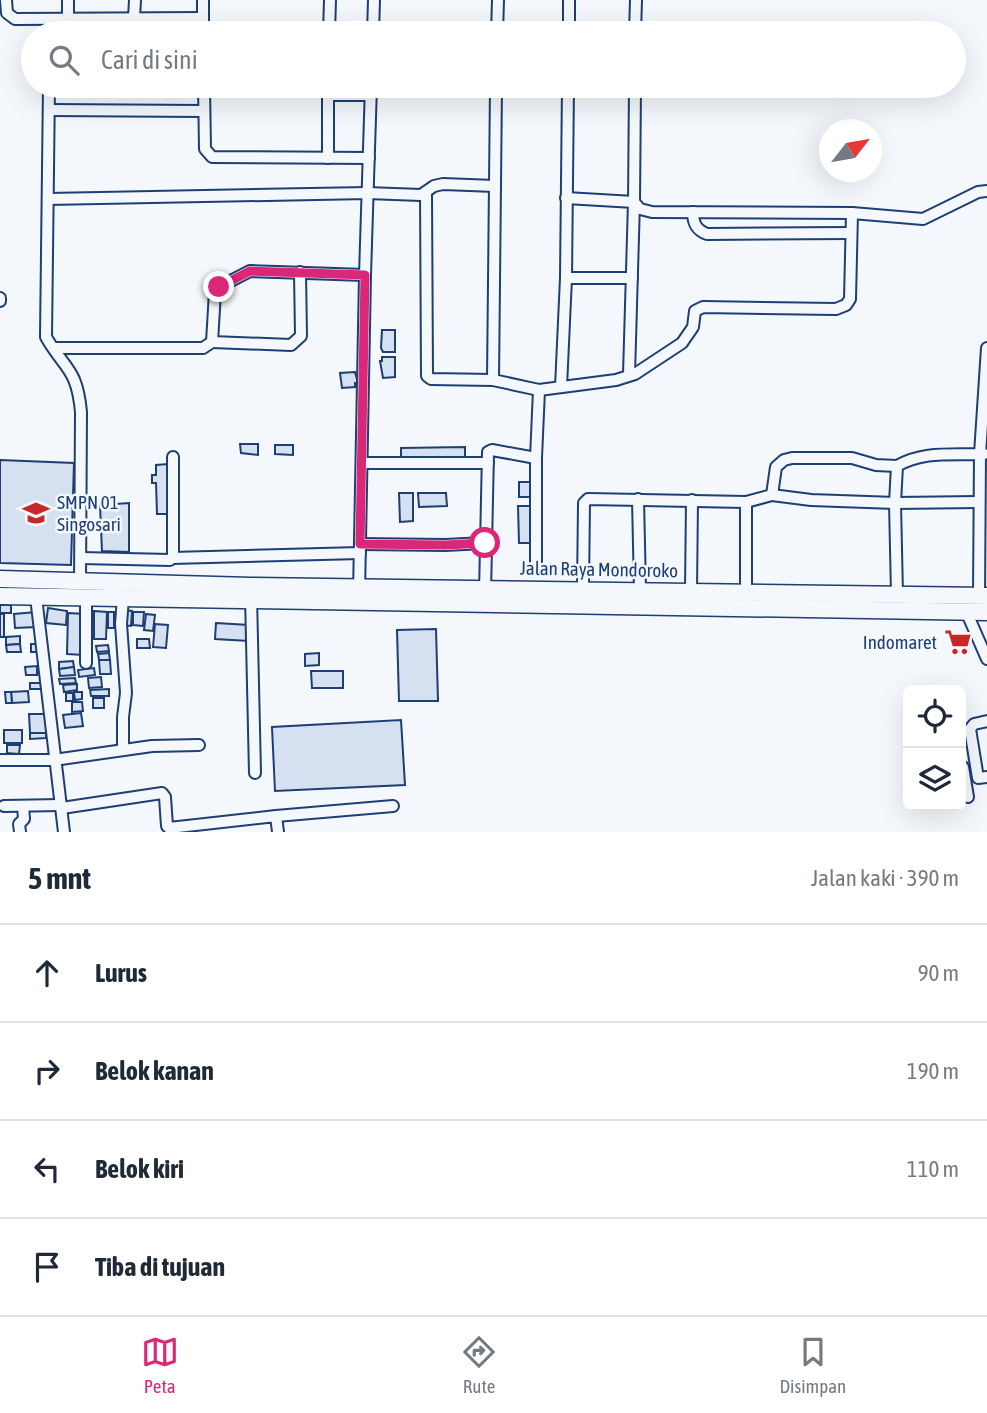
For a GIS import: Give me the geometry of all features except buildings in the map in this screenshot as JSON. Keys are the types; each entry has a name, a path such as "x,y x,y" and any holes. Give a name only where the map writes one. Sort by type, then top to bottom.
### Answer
{"highway":[{"name":"Jalan Raya Mondoroko","path":"0,579 123,598 251,594"},
{"name":"Jalan Raya Mondoroko","path":"0,596 36,597 83,590 485,596 639,590 691,591 746,599 908,599 966,611 987,612"},
{"name":"Jalan Raya Mondoroko","path":"575,594 746,599 983,596"}],"street":[{"path":"6,0 7,13 15,19 203,18 203,0"},
{"path":"68,0 68,19"},
{"path":"134,18 135,0"},
{"path":"329,21 330,0"},
{"path":"373,21 374,0"},
{"path":"497,21 498,0"},
{"path":"569,0 569,21"},
{"path":"635,21 636,0"},
{"path":"49,98 46,337 69,368 79,388 81,558 86,663"},
{"path":"204,98 205,149 212,157 369,158"},
{"path":"328,98 328,158"},
{"path":"359,595 371,98"},
{"path":"493,380 496,98"},
{"path":"561,387 566,278 568,98"},
{"path":"629,375 635,98"},
{"path":"49,110 204,111"},
{"path":"48,199 368,193 421,195 434,186 443,184 495,186"},
{"path":"566,198 634,202 640,209 652,212 852,213 923,219 978,192 987,191"},
{"path":"426,192 427,376 431,379 493,380 539,390 616,380 645,369 682,343 693,327 695,311 703,307 836,309 846,305 850,299 852,213"},
{"path":"694,212 695,226 707,234 851,233"},
{"path":"212,342 215,292 219,287 250,271 365,275"},
{"path":"54,348 203,348 212,342 291,345 301,336 300,272"},
{"path":"566,278 632,278"},
{"path":"983,596 979,502 987,348"},
{"path":"537,564 536,453 539,390"},
{"path":"485,596 488,453 492,450 536,453"},
{"path":"772,495 776,467 784,460 792,458 852,458 876,465 897,466 913,457 924,455 983,454"},
{"path":"172,558 173,457"},
{"path":"362,463 488,463"},
{"path":"897,466 895,503 908,599"},
{"path":"575,594 584,503 588,499 746,502 772,495 811,500 895,503 979,502"},
{"path":"638,499 639,590"},
{"path":"691,591 692,500"},
{"path":"746,502 746,599"},
{"path":"81,558 168,561 172,558 485,543"},
{"path":"251,594 255,773"},
{"path":"36,597 64,832"},
{"path":"123,598 121,624 126,694 123,750"},
{"path":"966,611 987,659"},
{"path":"968,797 964,772 982,777 970,729 974,723 987,721"},
{"path":"0,760 54,760 123,750 199,745"},
{"path":"4,806 62,807 162,793 165,797 169,828 393,806"},
{"path":"20,832 19,824 24,819 23,806"},
{"path":"276,816 278,832"}],"place":[{"name":"SMPN 01 Singosari","path":"36,513"},
{"name":"Indomaret","path":"958,642"}],"route":[{"path":"219,287 250,271 365,275 360,544 485,543"}]}
